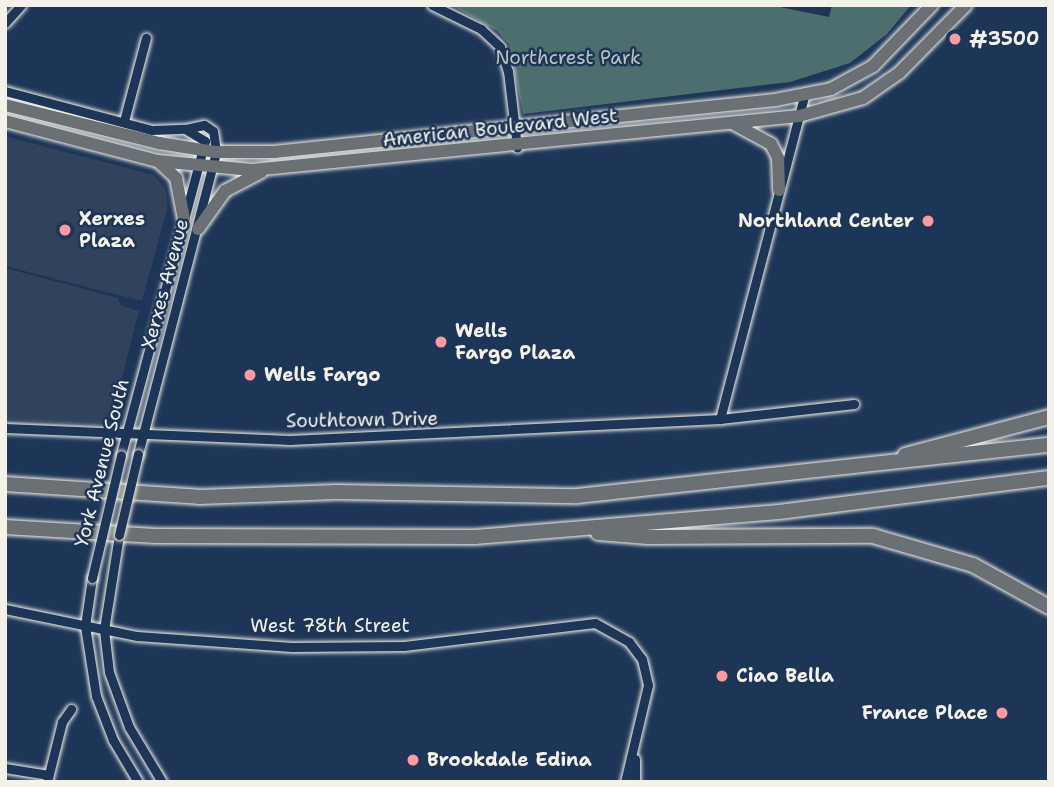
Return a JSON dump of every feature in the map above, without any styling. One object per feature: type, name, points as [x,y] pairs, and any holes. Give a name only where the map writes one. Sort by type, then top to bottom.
[{"type":"highway","points":[[837,471],[1049,417]]},
{"type":"highway","points":[[5,484],[199,497],[337,492],[577,496],[837,471],[1049,445]]},
{"type":"highway","points":[[5,527],[156,536],[475,537],[805,510],[1049,478]]},
{"type":"highway","points":[[551,530],[648,537],[873,536],[973,565],[1049,607]]},
{"type":"main road","name":"American Boulevard West","points":[[5,105],[210,151],[274,152],[804,96],[831,89],[873,66],[932,5]]},
{"type":"main road","name":"American Boulevard West","points":[[5,121],[158,161],[214,170],[267,169],[517,147],[799,116],[863,98],[899,74],[965,5]]},
{"type":"main road","points":[[730,123],[771,144],[778,158],[779,190]]},
{"type":"main road","points":[[158,161],[176,178],[183,195],[184,219]]},
{"type":"main road","points":[[198,229],[225,191],[267,169]]},
{"type":"street","points":[[5,23],[21,5]]},
{"type":"street","points":[[432,5],[481,29],[500,47],[508,71],[517,147]]},
{"type":"street","points":[[124,121],[146,38]]},
{"type":"street","points":[[5,91],[152,130],[185,130],[204,125],[213,131],[210,151]]},
{"type":"street","points":[[720,419],[804,96]]},
{"type":"street","name":"York Avenue South","points":[[138,782],[113,740],[96,696],[85,626],[92,578],[126,435],[199,167],[210,151]]},
{"type":"street","name":"Xerxes Avenue","points":[[104,629],[110,578],[138,454],[214,170],[210,151]]},
{"type":"street","name":"Southtown Drive","points":[[5,428],[290,440],[396,437],[720,419],[854,404]]},
{"type":"street","name":"West 78th Street","points":[[5,610],[188,642],[348,648],[404,646],[595,623],[615,630],[642,659],[648,685],[636,743]]},
{"type":"street","points":[[104,629],[109,671],[129,727],[162,782]]},
{"type":"street","points":[[5,768],[47,778],[62,722],[71,709]]},
{"type":"street","points":[[625,782],[636,743]]},
{"type":"street","points":[[635,782],[636,743]]},
{"type":"shaded area","points":[[5,136],[154,175],[165,188],[168,206],[142,301],[5,266]]},
{"type":"shaded area","points":[[5,268],[118,298],[121,306],[139,311],[112,416],[98,425],[5,419]]},
{"type":"green space","name":"Northcrest Park","points":[[451,5],[770,5],[829,17],[832,5],[911,5],[887,34],[850,63],[790,82],[523,114],[509,44],[497,31]]},
{"type":"place","name":"#3500","points":[[955,39]]},
{"type":"place","name":"Northland Center","points":[[928,221]]},
{"type":"place","name":"Xerxes Plaza","points":[[65,230]]},
{"type":"place","name":"Wells Fargo Plaza","points":[[441,342]]},
{"type":"place","name":"Wells Fargo","points":[[250,375]]},
{"type":"place","name":"Ciao Bella","points":[[722,676]]},
{"type":"place","name":"France Place","points":[[1002,713]]},
{"type":"place","name":"Brookdale Edina","points":[[413,760]]}]
